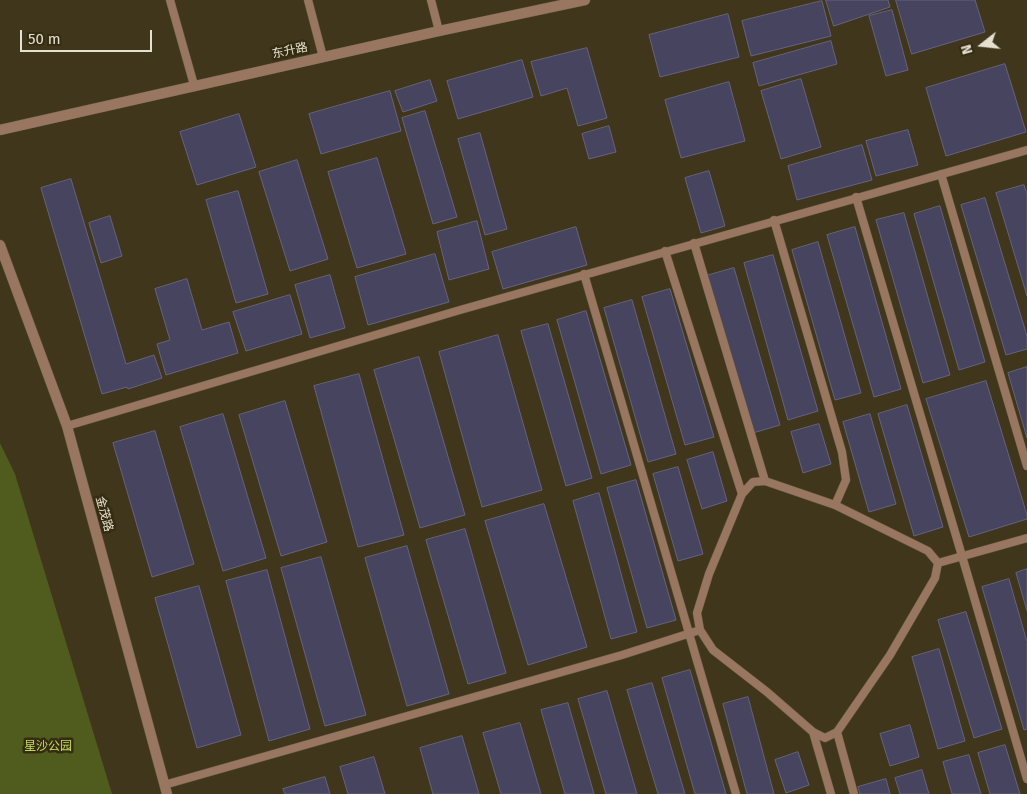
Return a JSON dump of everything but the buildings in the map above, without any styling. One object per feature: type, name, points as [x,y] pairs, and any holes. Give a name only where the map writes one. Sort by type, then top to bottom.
[{"type":"street","name":"东升路","points":[[0,130],[439,30],[565,2],[585,0]]},
{"type":"street","name":"金茂路","points":[[0,245],[67,426],[166,789]]},
{"type":"lane","points":[[170,0],[194,85]]},
{"type":"lane","points":[[308,0],[323,57]]},
{"type":"lane","points":[[431,0],[439,30]]},
{"type":"lane","points":[[67,426],[451,312],[1027,150]]},
{"type":"lane","points":[[941,174],[1027,466]]},
{"type":"lane","points":[[856,197],[1027,779]]},
{"type":"lane","points":[[774,220],[842,452],[846,480],[835,505]]},
{"type":"lane","points":[[694,243],[765,481]]},
{"type":"lane","points":[[665,251],[742,494]]},
{"type":"lane","points":[[584,274],[736,794]]},
{"type":"lane","points":[[765,481],[835,505],[928,551],[938,563],[935,578],[890,655],[837,732],[825,738],[813,732],[767,692],[713,650],[700,630],[697,613],[710,574],[742,494],[753,482],[765,481]]},
{"type":"lane","points":[[938,563],[1027,538]]},
{"type":"lane","points":[[166,789],[622,656],[700,630]]},
{"type":"lane","points":[[813,732],[831,794]]},
{"type":"lane","points":[[837,732],[854,794]]},
{"type":"green space","name":"星沙公园","points":[[0,443],[15,474],[112,794],[0,794]]}]
